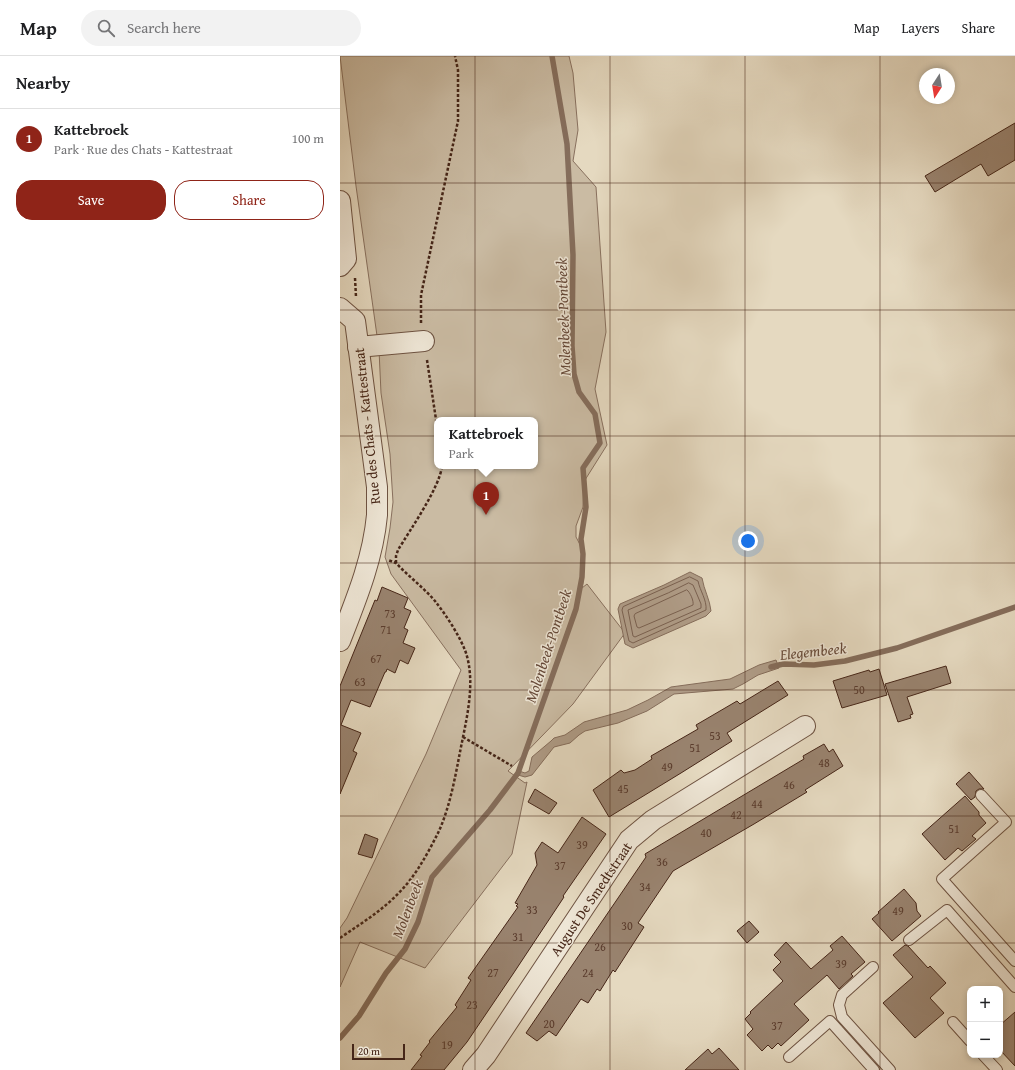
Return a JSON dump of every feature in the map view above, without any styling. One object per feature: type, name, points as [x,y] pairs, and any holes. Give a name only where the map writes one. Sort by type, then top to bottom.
[{"type":"street","points":[[340,201],[343,262]]},
{"type":"street","points":[[340,308],[355,321]]},
{"type":"street","name":"Rue des Chats - Kattestraat","points":[[340,641],[365,572],[373,540],[377,514],[377,487],[355,321]]},
{"type":"street","points":[[358,347],[424,341]]},
{"type":"street","name":"August De Smedtstraat","points":[[473,1070],[490,1049],[629,840],[653,820],[805,726]]},
{"type":"lane","points":[[981,795],[1006,822],[942,879],[1015,961]]},
{"type":"lane","points":[[909,940],[947,910],[1015,987]]},
{"type":"lane","points":[[873,967],[842,994],[839,1005],[842,1017],[890,1070]]},
{"type":"lane","points":[[789,1057],[830,1021],[874,1070]]},
{"type":"lane","points":[[952,1022],[967,1038]]},
{"type":"lane","points":[[986,1058],[997,1070]]},
{"type":"path","points":[[436,417],[420,318],[421,295],[458,121],[458,70],[455,56]]},
{"type":"path","points":[[343,262],[354,268],[357,309],[355,321]]},
{"type":"path","points":[[340,938],[391,902],[410,880],[439,831],[456,775],[463,737],[470,681],[469,668],[465,652],[452,626],[434,601],[396,563],[398,550],[434,489],[442,469]]},
{"type":"path","points":[[463,737],[512,766]]},
{"type":"shaded area","points":[[340,56],[569,56],[573,73],[578,130],[573,161],[596,187],[606,332],[595,389],[607,445],[585,480],[584,471],[583,507],[576,526],[576,537],[584,552],[582,588],[587,584],[625,633],[573,704],[508,771],[525,783],[527,782],[512,854],[425,968],[360,942],[340,987],[340,928],[347,918],[426,754],[461,670],[391,574],[385,557],[393,502],[390,454],[381,393],[379,350],[356,186]]},
{"type":"water","points":[[690,572],[702,578],[711,611],[706,616],[633,648],[625,644],[618,609],[620,604]]},
{"type":"water","points":[[776,660],[779,668],[758,675],[733,689],[674,694],[647,711],[618,723],[585,731],[570,743],[554,747],[532,775],[525,777],[518,775],[519,771],[525,773],[529,771],[532,757],[554,738],[565,735],[584,722],[627,710],[671,687],[730,679],[759,665]]},
{"type":"building","points":[[1015,123],[1015,160],[988,176],[981,164],[935,192],[925,176]]},
{"type":"building","points":[[382,587],[408,598],[404,608],[411,611],[404,628],[408,630],[403,643],[415,648],[408,664],[400,660],[395,673],[387,669],[370,707],[351,700],[341,725],[361,733],[353,751],[357,753],[340,794],[340,686],[375,600],[377,601]]},
{"type":"building","points":[[946,666],[951,683],[907,697],[913,714],[910,715],[911,718],[898,722],[885,684]]},
{"type":"building","points":[[879,669],[887,695],[842,708],[833,681],[869,670],[870,672]]},
{"type":"building","points":[[778,681],[788,695],[727,733],[732,741],[609,817],[593,790],[621,770],[624,773],[635,770],[652,759],[651,756],[698,729],[696,725],[737,701],[740,704]]},
{"type":"building","points":[[824,744],[829,752],[833,749],[843,766],[805,790],[807,792],[673,871],[638,923],[644,927],[615,972],[613,970],[600,991],[597,989],[588,1003],[581,999],[556,1036],[549,1031],[537,1041],[526,1033],[646,857],[645,854],[804,759],[803,756]]},
{"type":"building","points":[[969,772],[984,789],[979,789],[976,791],[975,797],[971,800],[956,784]]},
{"type":"building","points":[[535,789],[557,803],[549,814],[528,802]]},
{"type":"building","points":[[965,796],[979,812],[979,815],[986,823],[972,836],[976,839],[962,851],[958,848],[945,860],[922,834]]},
{"type":"building","points":[[582,817],[606,834],[563,896],[564,897],[513,974],[467,1042],[444,1070],[411,1070],[422,1056],[420,1055],[430,1042],[429,1041],[457,1007],[455,1005],[471,980],[468,978],[518,907],[516,906],[518,904],[515,903],[537,865],[535,853],[542,842],[558,853]]},
{"type":"building","points":[[365,834],[378,839],[372,858],[358,854]]},
{"type":"building","points":[[904,889],[916,903],[917,911],[921,916],[892,941],[872,919]]},
{"type":"building","points":[[749,921],[759,932],[747,943],[737,931]]},
{"type":"building","points":[[842,936],[865,962],[851,974],[853,976],[839,989],[827,975],[794,1004],[809,1020],[781,1046],[778,1043],[772,1049],[768,1045],[762,1051],[747,1035],[753,1029],[745,1019],[751,1013],[750,1012],[783,981],[773,970],[781,962],[774,955],[786,942],[811,969],[833,950],[830,946]]},
{"type":"building","points":[[905,945],[908,946],[928,968],[930,966],[946,983],[930,998],[944,1013],[915,1038],[883,1003],[913,977],[893,955]]},
{"type":"building","points":[[1015,1012],[1015,1066],[1003,1053],[1003,1022]]},
{"type":"building","points":[[719,1048],[739,1070],[685,1070],[708,1049],[712,1054]]},
{"type":"waterway","name":"Molenbeek-Pontbeek","points":[[340,1038],[359,1016],[386,973],[405,949],[418,922],[432,877],[490,810],[518,773],[576,609],[582,577],[583,554],[581,539],[586,507],[583,468],[600,443],[595,414],[579,392],[574,374],[572,346],[573,255],[567,144],[552,56]]},
{"type":"waterway","name":"Elegembeek","points":[[771,667],[783,664],[814,665],[845,661],[897,648],[1015,607]]},
{"type":"place","name":"Kattebroek","points":[[486,515]]},
{"type":"water label","name":"Molenbeek","points":[[407,909]]}]
